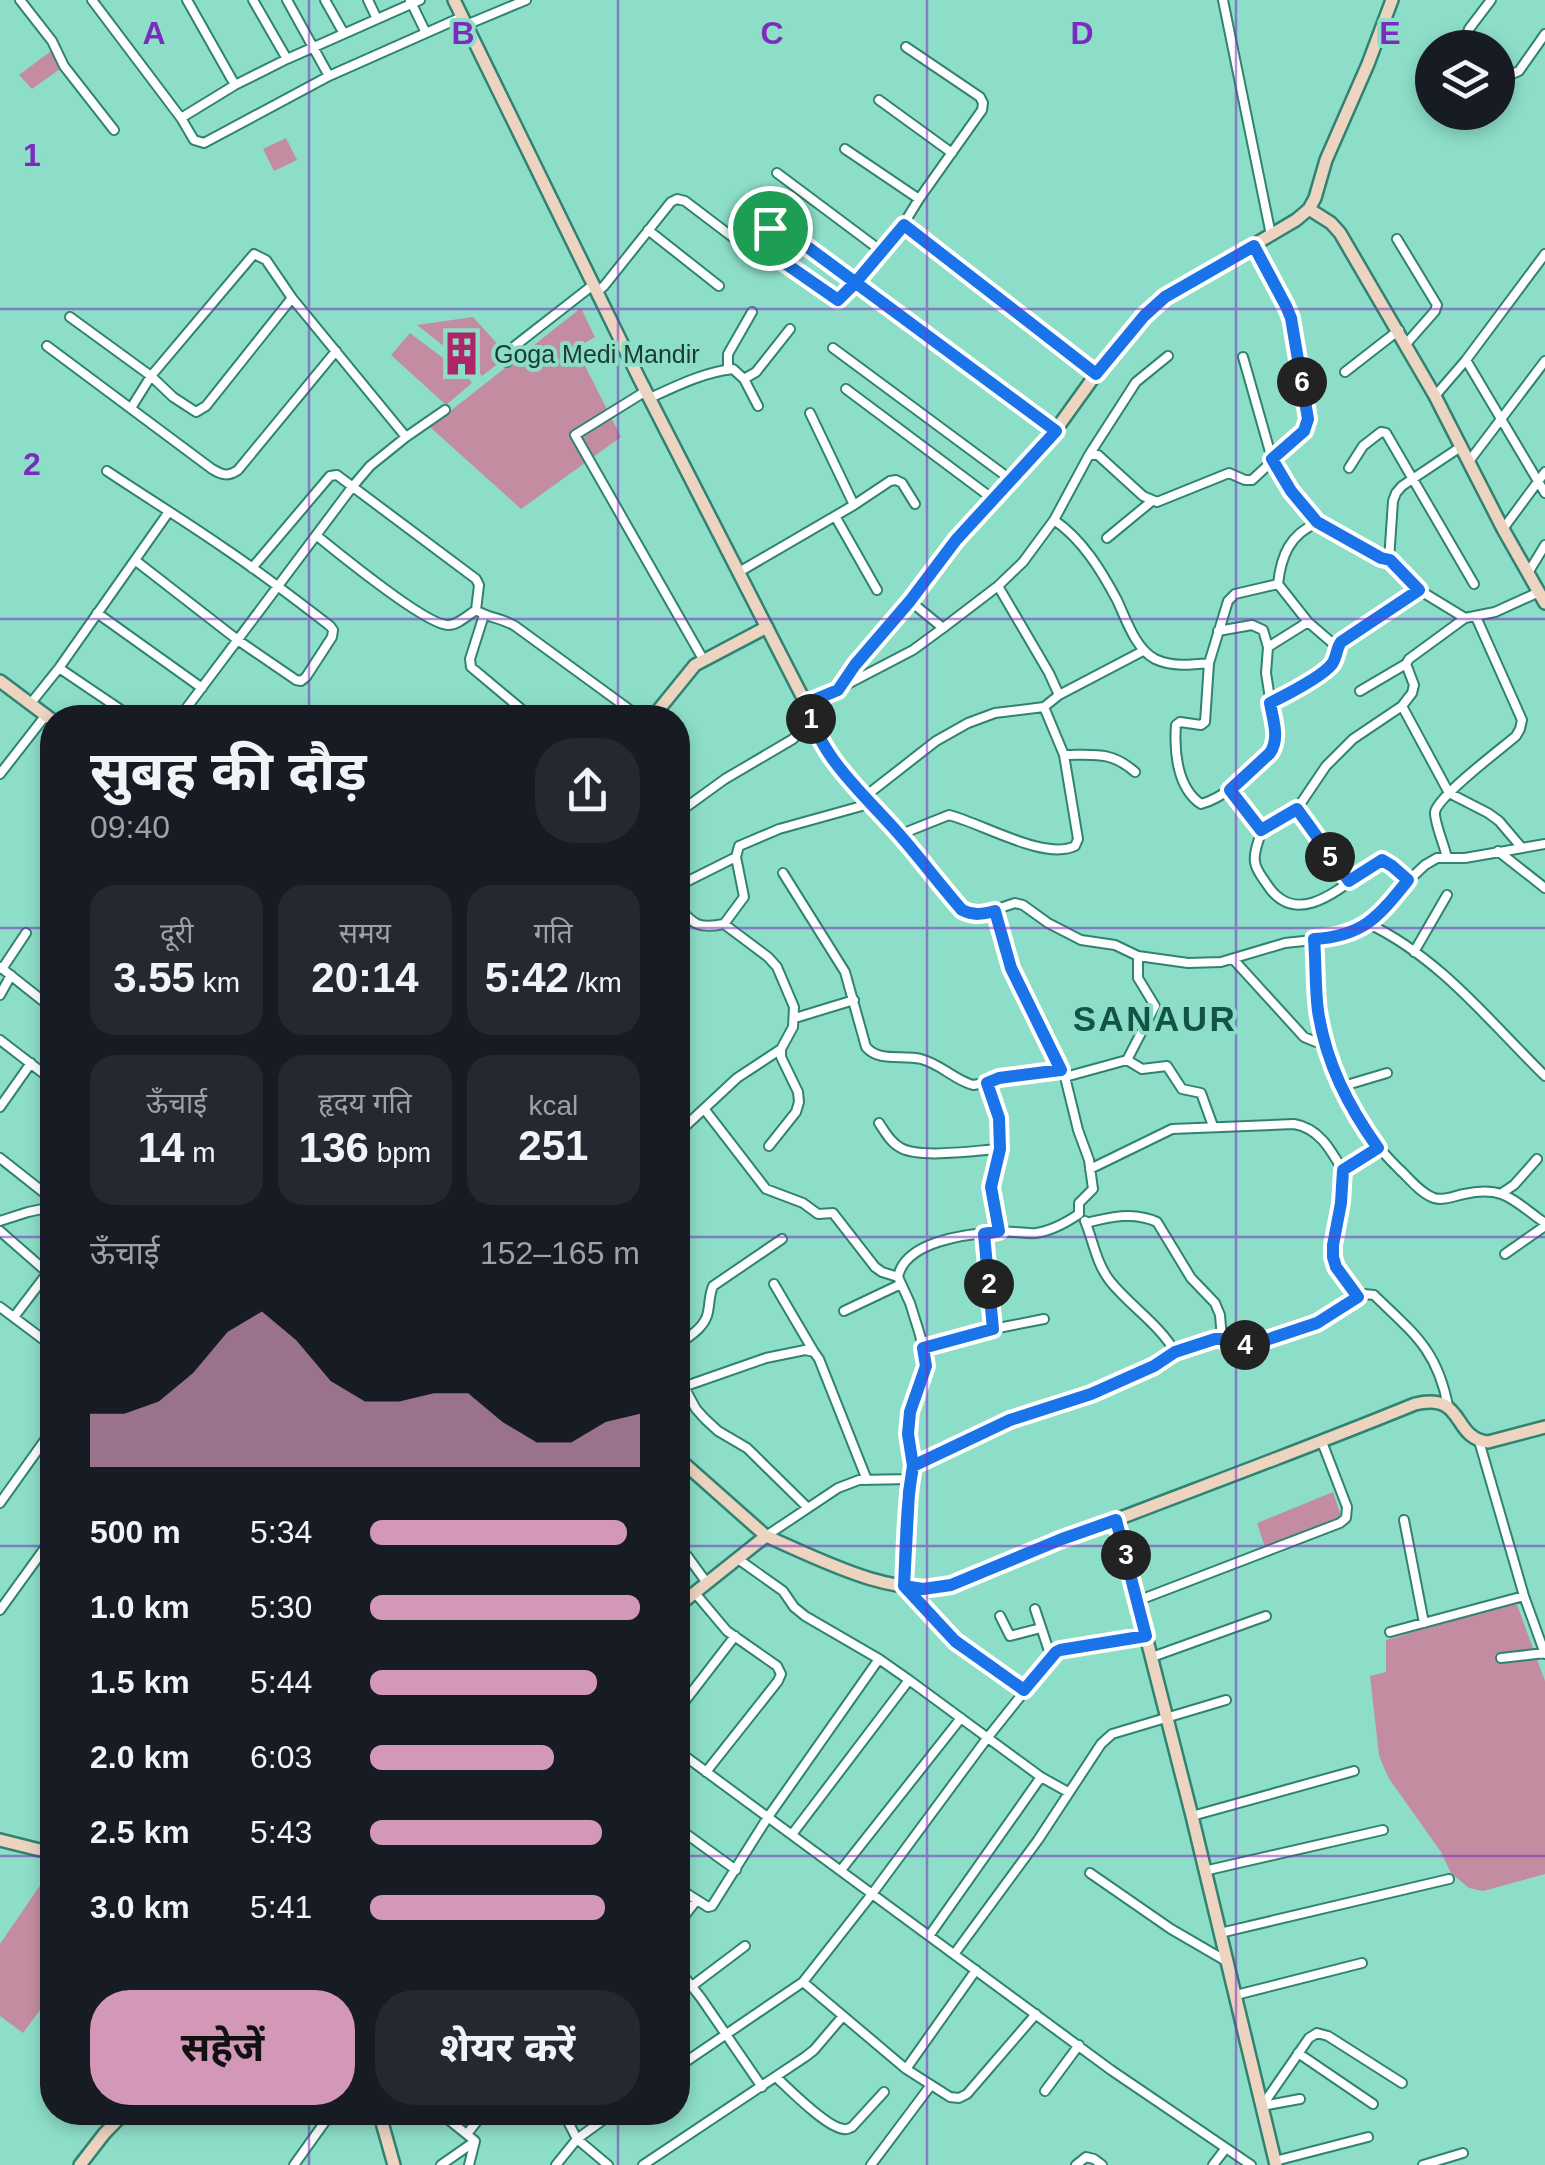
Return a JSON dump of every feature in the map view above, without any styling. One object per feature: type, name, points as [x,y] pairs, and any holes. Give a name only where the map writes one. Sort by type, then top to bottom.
[{"type":"street","points":[[20,0],[52,42],[64,66],[114,130]]},
{"type":"street","points":[[94,0],[194,140],[204,142],[328,76],[426,33],[526,0]]},
{"type":"street","points":[[186,0],[235,85]]},
{"type":"street","points":[[253,0],[287,59]]},
{"type":"street","points":[[287,0],[328,76]]},
{"type":"street","points":[[325,0],[343,32]]},
{"type":"street","points":[[368,0],[376,19]]},
{"type":"street","points":[[454,0],[648,395],[803,698],[808,701],[913,650],[1024,562],[1054,520],[1089,455],[1136,382],[1168,356]]},
{"type":"street","points":[[1223,0],[1271,235]]},
{"type":"street","points":[[840,688],[956,540],[1056,431],[1144,316],[1165,297],[1309,209],[1392,0]]},
{"type":"street","points":[[1469,30],[1491,0]]},
{"type":"street","points":[[181,118],[235,85],[414,1],[426,33]]},
{"type":"street","points":[[1515,73],[1545,34]]},
{"type":"street","points":[[760,243],[838,300],[904,225],[983,103],[906,47]]},
{"type":"street","points":[[879,100],[952,152]]},
{"type":"street","points":[[845,148],[919,199]]},
{"type":"street","points":[[777,174],[880,250]]},
{"type":"street","points":[[506,362],[507,352],[595,288],[670,202],[677,199],[747,248],[754,248],[770,228],[779,226],[1056,431]]},
{"type":"street","points":[[1309,209],[1340,233],[1399,330],[1542,597],[1465,618],[1406,664],[1360,691]]},
{"type":"street","points":[[904,225],[1096,374]]},
{"type":"street","points":[[648,230],[719,286]]},
{"type":"street","points":[[1397,239],[1437,305],[1406,344]]},
{"type":"street","points":[[1089,455],[1098,455],[1143,496],[1157,502],[1229,473],[1252,480],[1304,431],[1308,419],[1291,318],[1254,246]]},
{"type":"street","points":[[131,408],[151,376],[254,254],[266,260],[292,298],[406,436]]},
{"type":"street","points":[[1435,396],[1545,254]]},
{"type":"street","points":[[70,318],[192,411],[200,411],[292,298]]},
{"type":"street","points":[[728,370],[728,354],[752,312]]},
{"type":"street","points":[[744,379],[756,372],[790,330]]},
{"type":"street","points":[[1346,372],[1399,330]]},
{"type":"street","points":[[47,346],[226,476],[231,475],[336,351]]},
{"type":"street","points":[[833,348],[1010,479]]},
{"type":"street","points":[[1242,356],[1272,459],[1291,491],[1317,522],[1390,560],[1419,590],[1465,618]]},
{"type":"street","points":[[1466,360],[1542,476],[1545,493]]},
{"type":"street","points":[[1470,460],[1545,361]]},
{"type":"street","points":[[703,659],[576,436],[648,395],[733,369],[744,379],[758,406]]},
{"type":"street","points":[[846,389],[993,498]]},
{"type":"street","points":[[190,705],[370,466],[445,410]]},
{"type":"street","points":[[810,413],[854,505]]},
{"type":"street","points":[[1349,468],[1363,446],[1386,433],[1474,584]]},
{"type":"street","points":[[1390,560],[1396,493],[1462,446]]},
{"type":"street","points":[[107,470],[279,587],[333,630],[332,636],[306,677],[296,680],[136,561]]},
{"type":"street","points":[[252,568],[330,476],[337,475],[476,579],[480,613],[471,667],[516,705]]},
{"type":"street","points":[[1503,529],[1542,476]]},
{"type":"street","points":[[739,572],[896,480],[915,504]]},
{"type":"street","points":[[1107,538],[1152,501]]},
{"type":"street","points":[[31,704],[168,513]]},
{"type":"street","points":[[835,516],[876,590]]},
{"type":"street","points":[[1054,520],[1076,538],[1106,580],[1143,651],[1168,663],[1209,663]]},
{"type":"street","points":[[1278,584],[1286,549],[1300,532],[1317,522]]},
{"type":"street","points":[[317,536],[398,598],[442,624],[454,624],[480,613],[504,619],[623,705]]},
{"type":"street","points":[[1528,573],[1545,545]]},
{"type":"street","points":[[1278,584],[1308,622],[1337,646]]},
{"type":"street","points":[[1218,631],[1252,624],[1262,630],[1268,647],[1266,673],[1276,737],[1270,753],[1230,790],[1206,803],[1196,802],[1181,774],[1176,760],[1176,725],[1205,722],[1209,663],[1223,611],[1228,601],[1235,594],[1278,584]]},
{"type":"street","points":[[998,586],[1058,695]]},
{"type":"street","points":[[1270,703],[1332,664],[1337,646],[1419,590]]},
{"type":"street","points":[[910,601],[943,628]]},
{"type":"street","points":[[97,613],[202,688]]},
{"type":"street","points":[[1448,858],[1435,812],[1449,792],[1516,736],[1522,720],[1476,617]]},
{"type":"street","points":[[1268,647],[1308,622]]},
{"type":"street","points":[[662,705],[688,671],[703,659],[767,627]]},
{"type":"street","points":[[690,921],[706,928],[724,924],[744,897],[736,858],[739,846],[760,835],[866,801],[936,742],[968,723],[995,713],[1044,707],[1058,695],[1143,651]]},
{"type":"street","points":[[1406,664],[1414,684],[1402,706],[1353,738],[1326,766],[1297,809],[1261,830],[1254,860],[1277,899],[1304,905],[1316,902],[1382,860],[1408,880]]},
{"type":"street","points":[[59,668],[114,705]]},
{"type":"street","points":[[0,681],[40,711]]},
{"type":"street","points":[[808,701],[811,723],[837,763],[962,910],[979,915],[1008,904],[1023,905],[1081,940],[1115,945],[1138,956],[1199,963],[1285,944],[1341,937],[1370,924],[1408,880],[1436,858],[1465,858],[1545,844]]},
{"type":"street","points":[[1402,706],[1449,792],[1499,821],[1522,848]]},
{"type":"street","points":[[899,834],[949,816],[1030,845],[1071,849],[1078,839],[1064,755],[1044,707]]},
{"type":"street","points":[[690,804],[811,723]]},
{"type":"street","points":[[0,774],[40,728]]},
{"type":"street","points":[[1064,755],[1107,755],[1122,760],[1135,772]]},
{"type":"street","points":[[1230,790],[1261,830]]},
{"type":"street","points":[[1297,809],[1349,881]]},
{"type":"street","points":[[1498,851],[1545,888]]},
{"type":"street","points":[[690,880],[736,858]]},
{"type":"street","points":[[783,874],[839,960],[871,1053],[921,1059],[974,1085],[1127,1060],[1142,1068],[1167,1066],[1182,1089],[1201,1093],[1213,1126]]},
{"type":"street","points":[[1414,952],[1447,895]]},
{"type":"street","points":[[995,911],[1011,968],[1063,1073],[1090,1169],[1093,1189],[1079,1203],[1079,1214],[1110,1282],[1168,1339],[1175,1352]]},
{"type":"street","points":[[690,1123],[737,1078],[780,1049],[795,1018],[790,994],[777,967],[724,924]]},
{"type":"street","points":[[1370,924],[1389,933],[1448,978],[1545,1076]]},
{"type":"street","points":[[26,933],[1,968],[40,998]]},
{"type":"street","points":[[1314,939],[1324,1039],[1340,1087],[1359,1122],[1378,1148],[1432,1198],[1482,1190],[1502,1192],[1545,1225],[1505,1254]]},
{"type":"street","points":[[1127,1060],[1155,1006],[1138,978],[1138,956]]},
{"type":"street","points":[[1233,958],[1304,1037],[1316,1042],[1324,1039]]},
{"type":"street","points":[[0,995],[11,975]]},
{"type":"street","points":[[795,1018],[854,1000]]},
{"type":"street","points":[[0,1040],[40,1071]]},
{"type":"street","points":[[769,1146],[796,1112],[799,1102],[780,1049]]},
{"type":"street","points":[[0,1107],[31,1064]]},
{"type":"street","points":[[1340,1087],[1388,1073]]},
{"type":"street","points":[[987,1083],[999,1118],[1000,1149],[991,1187],[999,1231]]},
{"type":"street","points":[[704,1110],[766,1189],[820,1214],[832,1214],[876,1267],[899,1280]]},
{"type":"street","points":[[878,1123],[893,1142],[909,1151],[1000,1149]]},
{"type":"street","points":[[1090,1169],[1172,1128],[1303,1125],[1322,1138],[1343,1170],[1333,1257],[1358,1297]]},
{"type":"street","points":[[1343,1170],[1378,1148]]},
{"type":"street","points":[[0,1158],[40,1190]]},
{"type":"street","points":[[1502,1192],[1538,1159]]},
{"type":"street","points":[[0,1222],[40,1210]]},
{"type":"street","points":[[1024,1690],[955,1641],[904,1586],[913,1466],[908,1434],[910,1412],[926,1366],[910,1303],[899,1280],[900,1266],[916,1253],[950,1238],[999,1231],[1046,1231],[1079,1214]]},
{"type":"street","points":[[1086,1223],[1114,1216],[1136,1216],[1157,1222],[1191,1278],[1215,1304],[1222,1339]]},
{"type":"street","points":[[0,1231],[40,1262]]},
{"type":"street","points":[[984,1234],[993,1329]]},
{"type":"street","points":[[690,1336],[704,1321],[713,1286],[782,1239]]},
{"type":"street","points":[[844,1311],[899,1280]]},
{"type":"street","points":[[14,1317],[40,1283]]},
{"type":"street","points":[[774,1284],[819,1358],[867,1480]]},
{"type":"street","points":[[913,1466],[1010,1420],[1091,1394],[1154,1366],[1175,1352],[1215,1339],[1234,1347],[1289,1334],[1317,1323],[1364,1294],[1374,1295],[1422,1342],[1443,1378],[1448,1406],[1472,1437],[1488,1442],[1545,1427]]},
{"type":"street","points":[[0,1306],[40,1337]]},
{"type":"street","points":[[923,1348],[1044,1318]]},
{"type":"street","points":[[690,1385],[766,1358],[814,1352]]},
{"type":"street","points":[[690,1398],[705,1420],[747,1448],[807,1508]]},
{"type":"street","points":[[690,1469],[766,1536],[852,1573],[923,1589],[951,1585],[1415,1404],[1431,1400],[1448,1406]]},
{"type":"street","points":[[1479,1440],[1545,1654],[1501,1658]]},
{"type":"street","points":[[1137,1601],[1346,1518],[1347,1507],[1322,1442]]},
{"type":"street","points":[[0,1502],[40,1447]]},
{"type":"street","points":[[690,1597],[766,1536],[838,1488],[867,1480],[911,1479]]},
{"type":"street","points":[[1116,1520],[1276,2163],[1368,2137]]},
{"type":"street","points":[[1404,1520],[1424,1623]]},
{"type":"street","points":[[0,1610],[40,1555]]},
{"type":"street","points":[[738,1558],[782,1591],[805,1616],[879,1659],[1040,1778],[1068,1792]]},
{"type":"street","points":[[690,1559],[707,1583]]},
{"type":"street","points":[[695,1593],[719,1622],[778,1666],[781,1674],[706,1772]]},
{"type":"street","points":[[1390,1632],[1524,1596]]},
{"type":"street","points":[[1035,1609],[1051,1658]]},
{"type":"street","points":[[1000,1616],[1010,1636],[1042,1628]]},
{"type":"street","points":[[1152,1657],[1266,1616]]},
{"type":"street","points":[[690,1694],[734,1636]]},
{"type":"street","points":[[690,2059],[803,1982],[1056,1652],[1146,1636]]},
{"type":"street","points":[[690,1897],[708,1908],[712,1906],[768,1817],[879,1659]]},
{"type":"street","points":[[793,1834],[909,1680]]},
{"type":"street","points":[[955,1954],[1038,1840],[1101,1744],[1112,1734],[1226,1700]]},
{"type":"street","points":[[841,1870],[961,1718]]},
{"type":"street","points":[[690,1760],[1036,2014],[1250,2165]]},
{"type":"street","points":[[1192,1816],[1354,1771]]},
{"type":"street","points":[[929,1936],[1040,1778]]},
{"type":"street","points":[[1204,1871],[1383,1830]]},
{"type":"street","points":[[690,1837],[736,1870]]},
{"type":"street","points":[[0,1840],[40,1850]]},
{"type":"street","points":[[1090,1873],[1171,1929],[1226,1960]]},
{"type":"street","points":[[1220,1933],[1449,1879]]},
{"type":"street","points":[[690,1909],[696,1901]]},
{"type":"street","points":[[692,1986],[746,1946]]},
{"type":"street","points":[[1236,1994],[1362,1963]]},
{"type":"street","points":[[906,2069],[976,1970]]},
{"type":"street","points":[[803,1982],[906,2069],[950,2097],[967,2094],[1036,2014]]},
{"type":"street","points":[[690,1984],[762,2087]]},
{"type":"street","points":[[643,2165],[814,2050],[843,2016]]},
{"type":"street","points":[[1262,2106],[1309,2038],[1317,2033],[1402,2083]]},
{"type":"street","points":[[1045,2091],[1079,2045]]},
{"type":"street","points":[[1298,2053],[1373,2104]]},
{"type":"street","points":[[776,2078],[816,2113],[847,2130],[884,2092]]},
{"type":"street","points":[[870,2165],[931,2085]]},
{"type":"street","points":[[1262,2106],[1300,2099]]},
{"type":"street","points":[[80,2165],[113,2125]]},
{"type":"street","points":[[294,2165],[323,2125]]},
{"type":"street","points":[[384,2125],[394,2165]]},
{"type":"street","points":[[455,2125],[475,2141]]},
{"type":"street","points":[[466,2134],[473,2125]]},
{"type":"street","points":[[570,2125],[577,2139],[608,2165]]},
{"type":"street","points":[[556,2165],[577,2139],[596,2125]]},
{"type":"street","points":[[445,2164],[475,2141]]},
{"type":"street","points":[[469,2165],[475,2141]]},
{"type":"street","points":[[1213,2165],[1226,2148]]},
{"type":"street","points":[[1423,2165],[1463,2153]]},
{"type":"street","points":[[1076,2165],[1086,2157],[1102,2165]]},
{"type":"shaded area","points":[[51,51],[60,69],[32,89],[19,75]]},
{"type":"shaded area","points":[[286,138],[297,160],[274,171],[263,149]]},
{"type":"shaded area","points":[[581,308],[595,337],[576,348],[621,437],[521,509],[430,427]]},
{"type":"shaded area","points":[[473,317],[503,350],[499,363],[482,376],[474,366],[476,350],[470,340],[458,339],[445,347],[417,325]]},
{"type":"shaded area","points":[[410,333],[443,358],[449,368],[465,372],[472,383],[446,405],[391,355]]},
{"type":"shaded area","points":[[1333,1492],[1344,1525],[1267,1553],[1257,1523]]},
{"type":"shaded area","points":[[1516,1602],[1545,1681],[1545,1874],[1483,1891],[1469,1888],[1451,1873],[1441,1852],[1390,1780],[1379,1755],[1370,1676],[1386,1672],[1386,1640]]},
{"type":"shaded area","points":[[40,1886],[40,2010],[23,2033],[0,2016],[0,1944]]},
{"type":"place","name":"Goga Medi Mandir","points":[[461,354]]},
{"type":"district","name":"SANAUR","points":[[1155,1018]]},
{"type":"route","points":[[770,228],[760,239],[763,248],[838,300],[843,297],[856,282],[880,250],[904,225],[1096,374],[1165,297],[1254,246],[1291,318],[1308,419],[1304,431],[1272,459],[1291,491],[1317,522],[1390,560],[1419,590],[1341,642],[1332,664],[1270,703],[1275,745],[1230,790],[1261,830],[1297,809],[1349,881],[1382,860],[1408,880],[1370,924],[1341,937],[1314,939],[1324,1039],[1346,1100],[1378,1148],[1343,1170],[1333,1257],[1358,1297],[1317,1323],[1289,1334],[1234,1347],[1215,1339],[1175,1352],[1154,1366],[1091,1394],[1010,1420],[913,1466],[909,1492],[904,1586],[923,1589],[951,1585],[1116,1520],[1146,1636],[1060,1650],[1024,1690],[965,1650],[904,1586],[913,1466],[908,1434],[910,1412],[926,1366],[923,1348],[993,1329],[984,1234],[999,1231],[991,1187],[1000,1149],[999,1118],[987,1083],[1061,1070],[1011,968],[995,911],[979,915],[962,910],[837,763],[811,723],[808,701],[838,690],[971,522],[1056,431],[856,282],[779,226],[770,228]]}]
